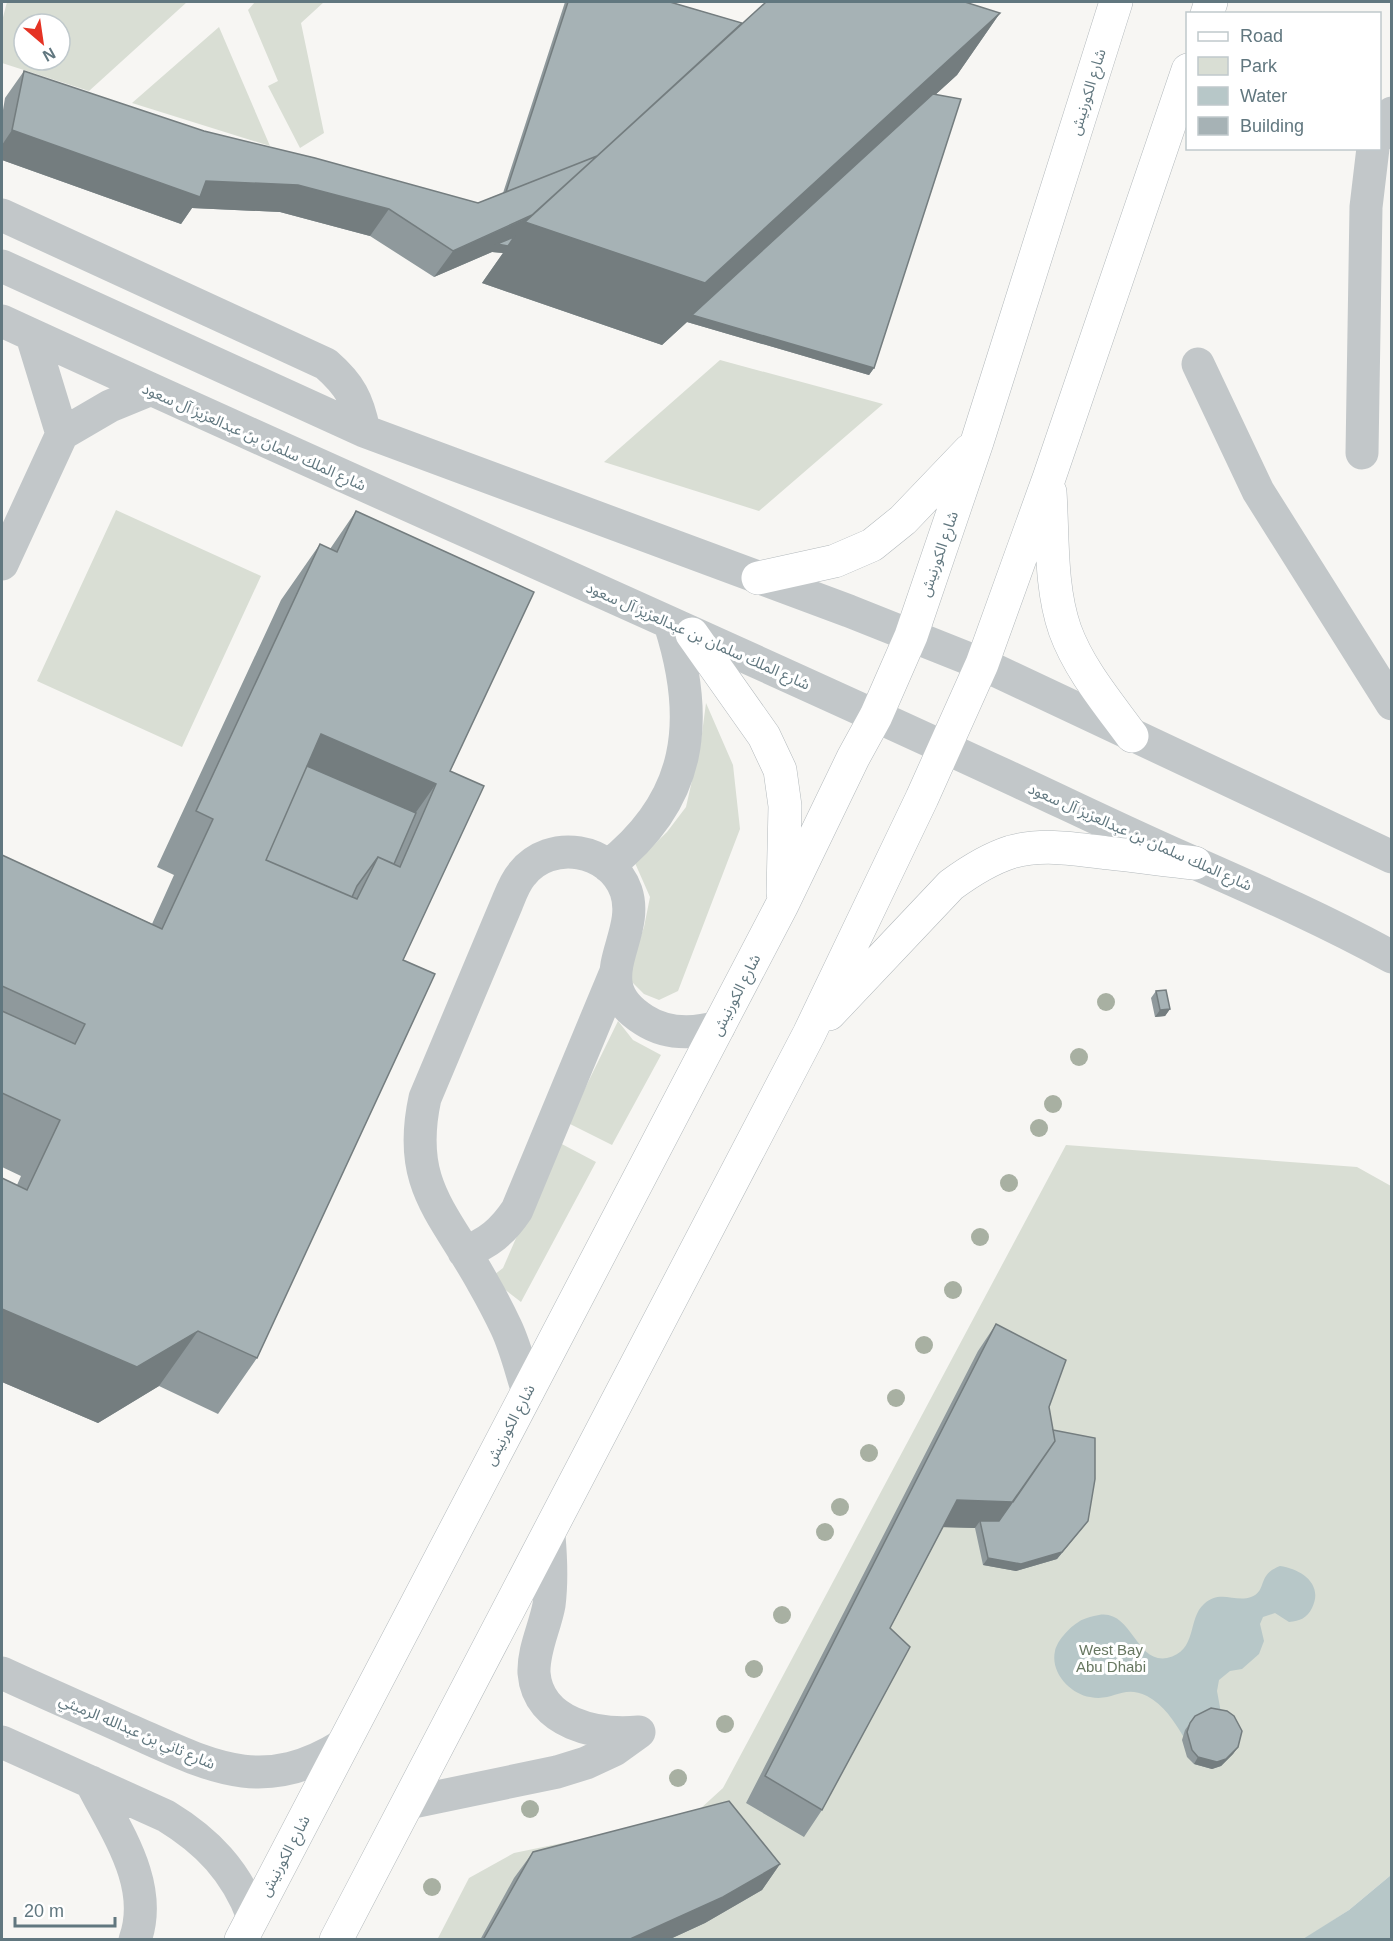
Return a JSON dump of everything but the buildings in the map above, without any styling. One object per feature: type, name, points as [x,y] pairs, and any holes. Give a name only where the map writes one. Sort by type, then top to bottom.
[{"type":"main road","name":"شارع الكورنيش","points":[[247,1928],[782,905],[853,758],[876,716],[911,636],[977,442],[1116,2]]},
{"type":"main road","points":[[336,1940],[549,1536],[809,1034],[982,664],[1049,478],[1186,76]]},
{"type":"main road","points":[[758,578],[835,561],[872,545],[903,520],[977,442]]},
{"type":"main road","points":[[1049,478],[1056,590],[1065,632],[1094,683],[1132,736]]},
{"type":"main road","points":[[681,629],[764,736],[780,770],[785,816],[782,905]]},
{"type":"main road","points":[[809,1034],[951,885],[969,871],[989,861],[1012,852],[1061,847],[1195,863]]},
{"type":"street","points":[[1381,134],[1392,113]]},
{"type":"street","points":[[1362,453],[1366,207],[1373,150]]},
{"type":"street","points":[[2,215],[326,364],[341,376],[352,391],[360,408],[364,431]]},
{"type":"street","points":[[2,266],[364,431],[982,664],[1392,857]]},
{"type":"street","name":"شارع الملك سلمان بن عبدالعزيز آل سعود","points":[[2,321],[149,390],[1274,897],[1352,934],[1392,957]]},
{"type":"street","points":[[32,336],[62,434]]},
{"type":"street","points":[[1198,364],[1258,491],[1392,704]]},
{"type":"street","points":[[2,564],[62,434],[110,406],[149,390]]},
{"type":"street","points":[[608,866],[649,828],[676,780],[684,753],[687,721],[686,688],[680,656],[681,629]]},
{"type":"street","points":[[528,1392],[507,1328],[435,1205],[426,1185],[418,1142],[425,1098],[507,903],[522,874],[534,863],[548,855],[563,852],[579,852],[595,857],[608,866],[619,878],[626,892],[629,908],[628,924],[617,958],[615,974],[616,987],[630,1011],[645,1022],[681,1033],[718,1028]]},
{"type":"street","points":[[464,1252],[489,1241],[500,1232],[517,1210],[615,974]]},
{"type":"street","points":[[408,1803],[557,1772],[586,1763],[614,1750],[639,1732],[610,1734],[582,1727],[557,1714],[542,1696],[534,1674],[537,1650],[549,1605],[551,1570],[549,1536]]},
{"type":"street","name":"شارع ثاني بن عبدالله الرميثي","points":[[2,1673],[179,1752],[230,1770],[269,1772],[289,1769],[317,1760],[343,1745]]},
{"type":"street","points":[[2,1742],[166,1816],[188,1829],[207,1844],[236,1880],[246,1898],[247,1928]]},
{"type":"street","points":[[91,1782],[133,1865],[138,1881],[141,1898],[135,1940]]},
{"type":"green space","points":[[7,2],[187,2],[89,91],[30,72],[72,72],[72,12],[12,12],[12,66],[2,63],[2,21]]},
{"type":"green space","points":[[255,2],[324,2],[301,23],[324,133],[300,148],[268,86],[278,81],[248,10]]},
{"type":"green space","points":[[219,27],[270,146],[132,103]]},
{"type":"green space","points":[[720,360],[883,404],[759,511],[604,462]]},
{"type":"green space","points":[[116,510],[261,576],[182,747],[37,681]]},
{"type":"green space","points":[[706,703],[733,765],[740,829],[678,991],[659,1000],[644,994],[632,982],[630,967],[644,927],[650,897],[635,863],[667,832],[686,807],[701,741]]},
{"type":"green space","points":[[618,1021],[633,1040],[661,1055],[612,1145],[568,1123]]},
{"type":"green space","points":[[558,1142],[596,1162],[521,1302],[490,1278],[503,1268]]},
{"type":"green space","name":"West Bay Abu Dhabi","points":[[1066,1145],[1357,1167],[1391,1186],[1391,1875],[1349,1910],[1303,1940],[437,1940],[469,1878],[514,1853],[611,1833],[700,1809],[723,1788]]},
{"type":"water","points":[[1280,1566],[1303,1574],[1313,1585],[1315,1599],[1312,1608],[1305,1617],[1293,1622],[1275,1613],[1263,1617],[1260,1624],[1264,1641],[1259,1654],[1242,1669],[1230,1671],[1219,1680],[1217,1691],[1222,1718],[1183,1736],[1163,1709],[1147,1696],[1124,1692],[1106,1697],[1090,1697],[1069,1687],[1059,1674],[1054,1659],[1056,1647],[1067,1631],[1081,1620],[1092,1616],[1107,1615],[1117,1618],[1147,1652],[1156,1657],[1167,1658],[1177,1654],[1188,1642],[1195,1618],[1204,1604],[1216,1597],[1239,1599],[1251,1597],[1259,1591],[1268,1574]]},
{"type":"water","points":[[1391,1875],[1391,1939],[1303,1939],[1349,1910]]}]
